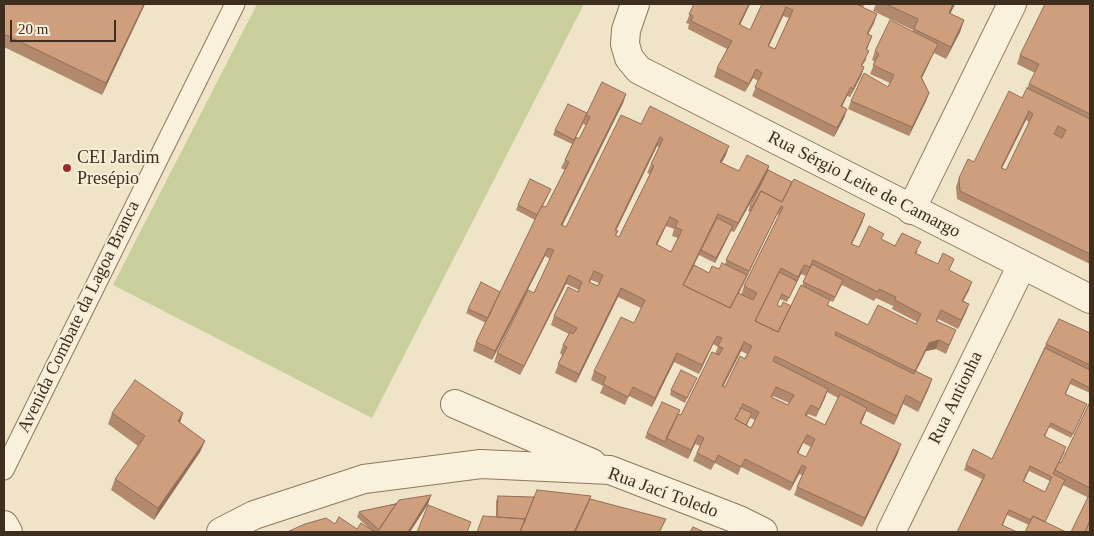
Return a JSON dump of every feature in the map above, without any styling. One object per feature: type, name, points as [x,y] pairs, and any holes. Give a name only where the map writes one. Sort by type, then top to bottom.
[{"type":"street","name":"Rua Sérgio Leite de Camargo","points":[[635,4],[626,30],[625,44],[629,58],[639,70],[910,210],[1090,299]]},
{"type":"street","points":[[910,210],[1012,4]]},
{"type":"street","name":"Rua Antionha","points":[[891,532],[1022,264]]},
{"type":"street","points":[[456,404],[610,470]]},
{"type":"street","name":"Rua Jací Toledo","points":[[221,532],[254,515],[364,479],[481,464],[610,470],[739,520],[763,532]]},
{"type":"street","points":[[4,525],[8,532]]},
{"type":"lane","name":"Avenida Combate da Lagoa Branca","points":[[4,470],[235,4]]},
{"type":"green space","points":[[257,4],[584,4],[372,418],[113,285]]},
{"type":"building","points":[[4,4],[144,4],[106,83],[4,34]]},
{"type":"building","points":[[694,4],[749,4],[739,24],[750,30],[762,4],[856,4],[877,14],[867,34],[872,36],[866,49],[869,51],[861,66],[864,67],[853,89],[851,87],[841,106],[847,109],[837,128],[755,87],[762,73],[756,69],[749,84],[717,68],[732,41],[691,21],[693,16],[689,14]],"holes":[[[786,7],[793,10],[775,49],[768,46]]]},
{"type":"building","points":[[886,4],[953,4],[949,13],[964,20],[951,47],[914,29],[918,19]]},
{"type":"building","points":[[1045,4],[1090,4],[1090,114],[1029,84],[1039,64],[1020,55]]},
{"type":"building","points":[[890,20],[938,44],[921,77],[929,93],[912,127],[851,101],[864,73],[888,87],[894,75],[873,65],[879,54],[875,51]]},
{"type":"building","points":[[602,82],[626,94],[561,225],[566,227],[621,115],[641,124],[650,106],[729,146],[720,162],[739,171],[747,155],[769,166],[738,223],[718,214],[683,285],[730,308],[738,293],[753,300],[757,293],[744,286],[783,207],[781,206],[749,271],[726,260],[761,191],[782,202],[794,179],[865,214],[851,244],[859,247],[869,226],[884,234],[881,239],[895,246],[902,233],[921,242],[915,253],[938,264],[943,253],[954,259],[949,270],[972,282],[962,301],[969,304],[961,320],[941,310],[936,321],[956,330],[949,345],[939,340],[929,343],[915,371],[932,379],[921,403],[906,395],[897,416],[775,356],[773,361],[828,389],[819,409],[811,405],[805,415],[825,425],[840,394],[867,408],[860,423],[901,444],[865,518],[797,487],[806,467],[802,465],[793,483],[745,459],[741,467],[718,455],[715,462],[697,453],[704,438],[698,435],[691,450],[666,438],[678,414],[681,415],[712,352],[719,355],[723,348],[718,346],[722,338],[717,336],[702,365],[677,353],[655,398],[633,387],[628,397],[603,384],[606,377],[594,371],[621,317],[634,323],[645,300],[621,288],[579,374],[558,364],[567,347],[563,345],[570,332],[573,334],[577,328],[554,316],[568,287],[578,292],[582,282],[569,275],[524,366],[497,353],[528,290],[534,293],[554,250],[548,248],[495,351],[476,342],[539,211],[542,206],[546,207],[569,162],[565,160],[576,137],[579,139],[590,117],[586,115]],"holes":[[[660,137],[663,139],[651,164],[654,166],[619,237],[615,235],[618,231],[615,230]],[[670,217],[678,221],[675,227],[682,230],[671,252],[656,244]],[[813,260],[878,292],[879,289],[896,297],[895,300],[921,314],[916,324],[878,305],[868,325],[827,305],[830,300],[801,285],[778,332],[755,321],[781,268],[798,277],[804,265],[810,267]],[[594,271],[603,275],[598,286],[589,282]],[[836,332],[915,371],[914,374],[835,335]],[[744,342],[752,346],[745,359],[740,356],[725,387],[722,386]],[[776,387],[794,395],[788,405],[771,397]],[[743,404],[759,412],[751,428],[735,419]],[[807,435],[815,439],[806,457],[797,453]]]},
{"type":"building","points":[[1027,88],[1090,119],[1090,254],[960,191],[959,178],[968,159],[974,162],[1009,91],[1022,98]],"holes":[[[1029,111],[1033,114],[1006,170],[1001,168]],[[1058,126],[1066,130],[1062,138],[1054,134]]]},
{"type":"building","points":[[568,104],[587,113],[574,140],[555,130]]},
{"type":"building","points":[[768,170],[792,182],[782,202],[761,191],[752,207],[750,206]]},
{"type":"building","points":[[530,179],[551,189],[537,215],[518,205]]},
{"type":"building","points":[[717,218],[733,226],[716,258],[701,250]]},
{"type":"building","points":[[722,263],[747,275],[730,308],[683,285],[694,265],[709,273],[712,266],[719,269]]},
{"type":"building","points":[[812,264],[843,280],[835,297],[803,282]]},
{"type":"building","points":[[779,272],[797,281],[789,298],[782,294],[777,305],[781,307],[783,302],[791,306],[778,332],[755,321]]},
{"type":"building","points":[[481,282],[500,292],[488,318],[468,309]]},
{"type":"building","points":[[1059,319],[1090,333],[1090,365],[1046,344]]},
{"type":"building","points":[[1045,348],[1090,370],[1090,388],[1072,379],[1065,394],[1087,404],[1073,434],[1051,423],[1044,436],[1066,447],[1053,474],[1065,480],[1045,522],[1033,516],[1031,520],[1009,510],[1002,525],[1017,532],[957,532],[985,475],[966,465],[973,449],[992,459]],"holes":[[[1030,466],[1052,477],[1045,492],[1023,481]]]},
{"type":"building","points":[[681,370],[697,378],[687,398],[671,390]]},
{"type":"building","points":[[135,380],[183,413],[178,421],[205,441],[158,508],[115,479],[145,436],[112,413]]},
{"type":"building","points":[[662,402],[680,410],[665,442],[647,433]]},
{"type":"building","points":[[1090,402],[1090,488],[1055,470],[1059,462],[1061,463]]},
{"type":"building","points":[[741,408],[752,413],[746,425],[735,419]]},
{"type":"building","points":[[537,490],[591,496],[574,532],[520,532]]},
{"type":"building","points":[[1090,493],[1090,521],[1085,532],[1071,532]]},
{"type":"building","points":[[431,495],[408,532],[377,532],[399,500]]},
{"type":"building","points":[[498,496],[534,497],[524,523],[525,519],[497,517]]},
{"type":"building","points":[[590,499],[666,519],[659,532],[575,532]]},
{"type":"building","points":[[396,504],[379,530],[359,512],[362,511]]},
{"type":"building","points":[[428,505],[471,522],[467,532],[417,532]]},
{"type":"building","points":[[483,516],[525,519],[520,532],[477,532]]},
{"type":"building","points":[[1033,516],[1066,532],[1025,532]]},
{"type":"building","points":[[339,517],[357,529],[361,523],[375,532],[287,532],[326,518],[335,524]]},
{"type":"building","points":[[1090,521],[1090,532],[1085,532]]},
{"type":"building","points":[[693,527],[704,532],[690,532]]},
{"type":"place","name":"CEI Jardim Presépio","points":[[67,168]]}]
